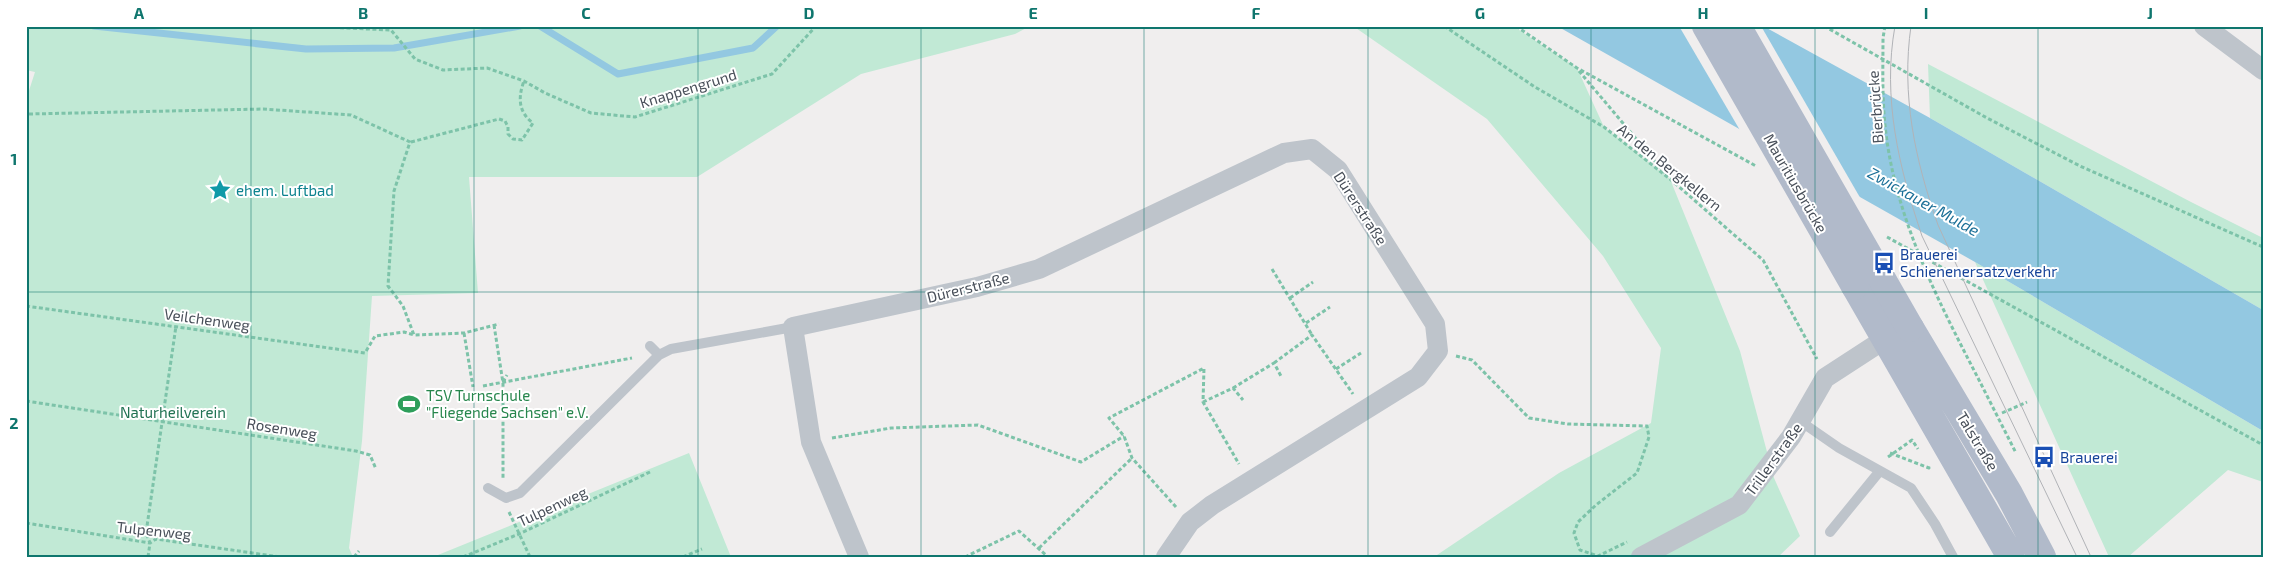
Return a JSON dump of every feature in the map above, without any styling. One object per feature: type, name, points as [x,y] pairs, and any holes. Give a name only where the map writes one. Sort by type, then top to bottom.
[{"type":"main road","name":"Mauritiusbrücke","points":[[1706,26],[1885,339]]},
{"type":"main road","name":"Mauritiusbrücke","points":[[1737,26],[1910,328]]},
{"type":"main road","name":"Talstraße","points":[[1910,328],[2009,494],[2042,557]]},
{"type":"main road","name":"Talstraße","points":[[1885,339],[2011,557]]},
{"type":"street","points":[[2204,26],[2263,70]]},
{"type":"street","name":"Dürerstraße","points":[[793,327],[977,287],[1039,268],[1284,153],[1312,149],[1338,170],[1430,316],[1434,324],[1438,351]]},
{"type":"street","points":[[793,327],[811,442],[859,557]]},
{"type":"street","name":"Trillerstraße","points":[[1636,549],[1739,505],[1791,437],[1825,378],[1885,339]]},
{"type":"street","points":[[1166,557],[1190,522],[1212,505],[1249,480],[1418,377],[1438,351]]},
{"type":"lane","points":[[488,488],[506,498],[520,493],[656,359],[671,349],[793,327]]},
{"type":"lane","points":[[650,346],[656,359]]},
{"type":"lane","points":[[1800,421],[1839,448],[1879,472],[1911,488],[1935,524],[1953,557]]},
{"type":"lane","points":[[1830,532],[1879,472]]},
{"type":"path","name":"Knappengrund","points":[[301,26],[391,30],[414,59],[443,70],[487,68],[524,81],[545,93],[591,113],[635,117],[772,74],[816,26]]},
{"type":"path","name":"An den Bergkellern","points":[[1444,26],[1535,87],[1604,127],[1670,179],[1763,260],[1811,347],[1825,378]]},
{"type":"path","points":[[1824,26],[1987,118],[2080,166],[2263,247]]},
{"type":"path","name":"Bierbrücke","points":[[1885,26],[1883,38],[1884,125],[1900,204],[1920,256],[1978,378]]},
{"type":"path","points":[[1577,68],[1670,179]]},
{"type":"path","points":[[29,114],[263,108],[352,114],[410,142],[499,119],[505,120],[508,134],[513,139],[522,140],[533,123],[524,116],[519,96],[524,81]]},
{"type":"path","points":[[410,142],[394,191],[388,286],[403,306],[414,335],[464,333],[499,324]]},
{"type":"path","points":[[1272,270],[1312,335],[1364,410]]},
{"type":"path","points":[[1290,298],[1313,282]]},
{"type":"path","name":"Veilchenweg","points":[[26,306],[365,353],[375,336],[404,332],[414,335]]},
{"type":"path","points":[[1306,323],[1330,307]]},
{"type":"path","points":[[494,325],[503,383],[503,475],[506,498],[510,518],[530,557]]},
{"type":"path","points":[[148,557],[150,543],[146,533],[176,326]]},
{"type":"path","points":[[464,333],[473,387]]},
{"type":"path","points":[[1203,402],[1233,388],[1274,364],[1312,335]]},
{"type":"path","points":[[1438,351],[1472,360],[1529,418],[1568,424],[1647,426],[1649,437],[1637,473],[1596,505],[1578,522],[1574,533],[1580,550],[1598,556],[1636,549]]},
{"type":"path","points":[[1336,369],[1361,353]]},
{"type":"path","points":[[483,386],[643,356],[656,359]]},
{"type":"path","points":[[1274,364],[1282,378]]},
{"type":"path","points":[[1190,522],[1132,458],[1124,436],[1109,418],[1204,368],[1203,402],[1249,480]]},
{"type":"path","points":[[503,383],[508,376]]},
{"type":"path","points":[[1233,388],[1243,400]]},
{"type":"path","name":"Rosenweg","points":[[26,401],[163,420],[356,451],[370,455],[376,470]]},
{"type":"path","points":[[2002,413],[2027,402]]},
{"type":"path","points":[[811,442],[891,428],[978,425],[1081,462],[1124,436]]},
{"type":"path","points":[[1920,454],[1912,440],[1890,453],[1929,468],[1925,461]]},
{"type":"path","points":[[1039,548],[1132,458]]},
{"type":"path","name":"Tulpenweg","points":[[463,557],[519,534],[650,472]]},
{"type":"path","name":"Tulpenweg","points":[[26,523],[150,543],[156,540],[280,557]]},
{"type":"path","points":[[965,557],[1019,531],[1048,557]]},
{"type":"path","points":[[683,557],[702,549]]},
{"type":"path","points":[[354,557],[359,551]]},
{"type":"green space","name":"Naturheilverein","points":[[26,26],[1030,26],[1015,34],[861,74],[697,177],[469,177],[478,293],[372,296],[362,441],[349,548],[353,557],[26,557],[26,100],[35,72],[26,70]]},
{"type":"green space","points":[[1353,26],[1513,26],[1577,68],[1604,127],[1670,179],[1740,351],[1774,478],[1800,536],[1778,557],[1434,557],[1559,473],[1651,423],[1661,348],[1603,256],[1487,119]]},
{"type":"green space","points":[[1928,64],[2263,238],[2263,310],[1930,118]]},
{"type":"green space","points":[[1975,262],[2263,431],[2263,482],[2228,470],[2128,557],[2109,557]]},
{"type":"green space","points":[[689,453],[731,557],[433,557]]},
{"type":"water","name":"Zwickauer Mulde","points":[[1557,26],[1763,26],[1930,118],[2263,310],[2263,431],[1975,262]]},
{"type":"pier","points":[[1679,26],[1761,26],[1862,201],[1741,132]]},
{"type":"waterway","name":"Knappengrund","points":[[94,26],[306,49],[394,48],[520,26]]},
{"type":"waterway","name":"Knappengrund","points":[[540,26],[618,74],[753,48],[777,26]]},
{"type":"tram line","points":[[1895,26],[1890,80],[1895,132],[1906,185],[1922,236],[2077,557]]},
{"type":"tram line","points":[[1911,26],[1908,77],[1912,127],[1923,176],[1938,225],[2091,557]]},
{"type":"place","name":"ehem. Luftbad","points":[[220,190]]},
{"type":"place","name":"Brauerei Schienenersatzverkehr","points":[[1884,263]]},
{"type":"place","name":"TSV Turnschule \"Fliegende Sachsen\" e.V.","points":[[409,404]]},
{"type":"place","name":"Brauerei","points":[[2044,457]]}]
